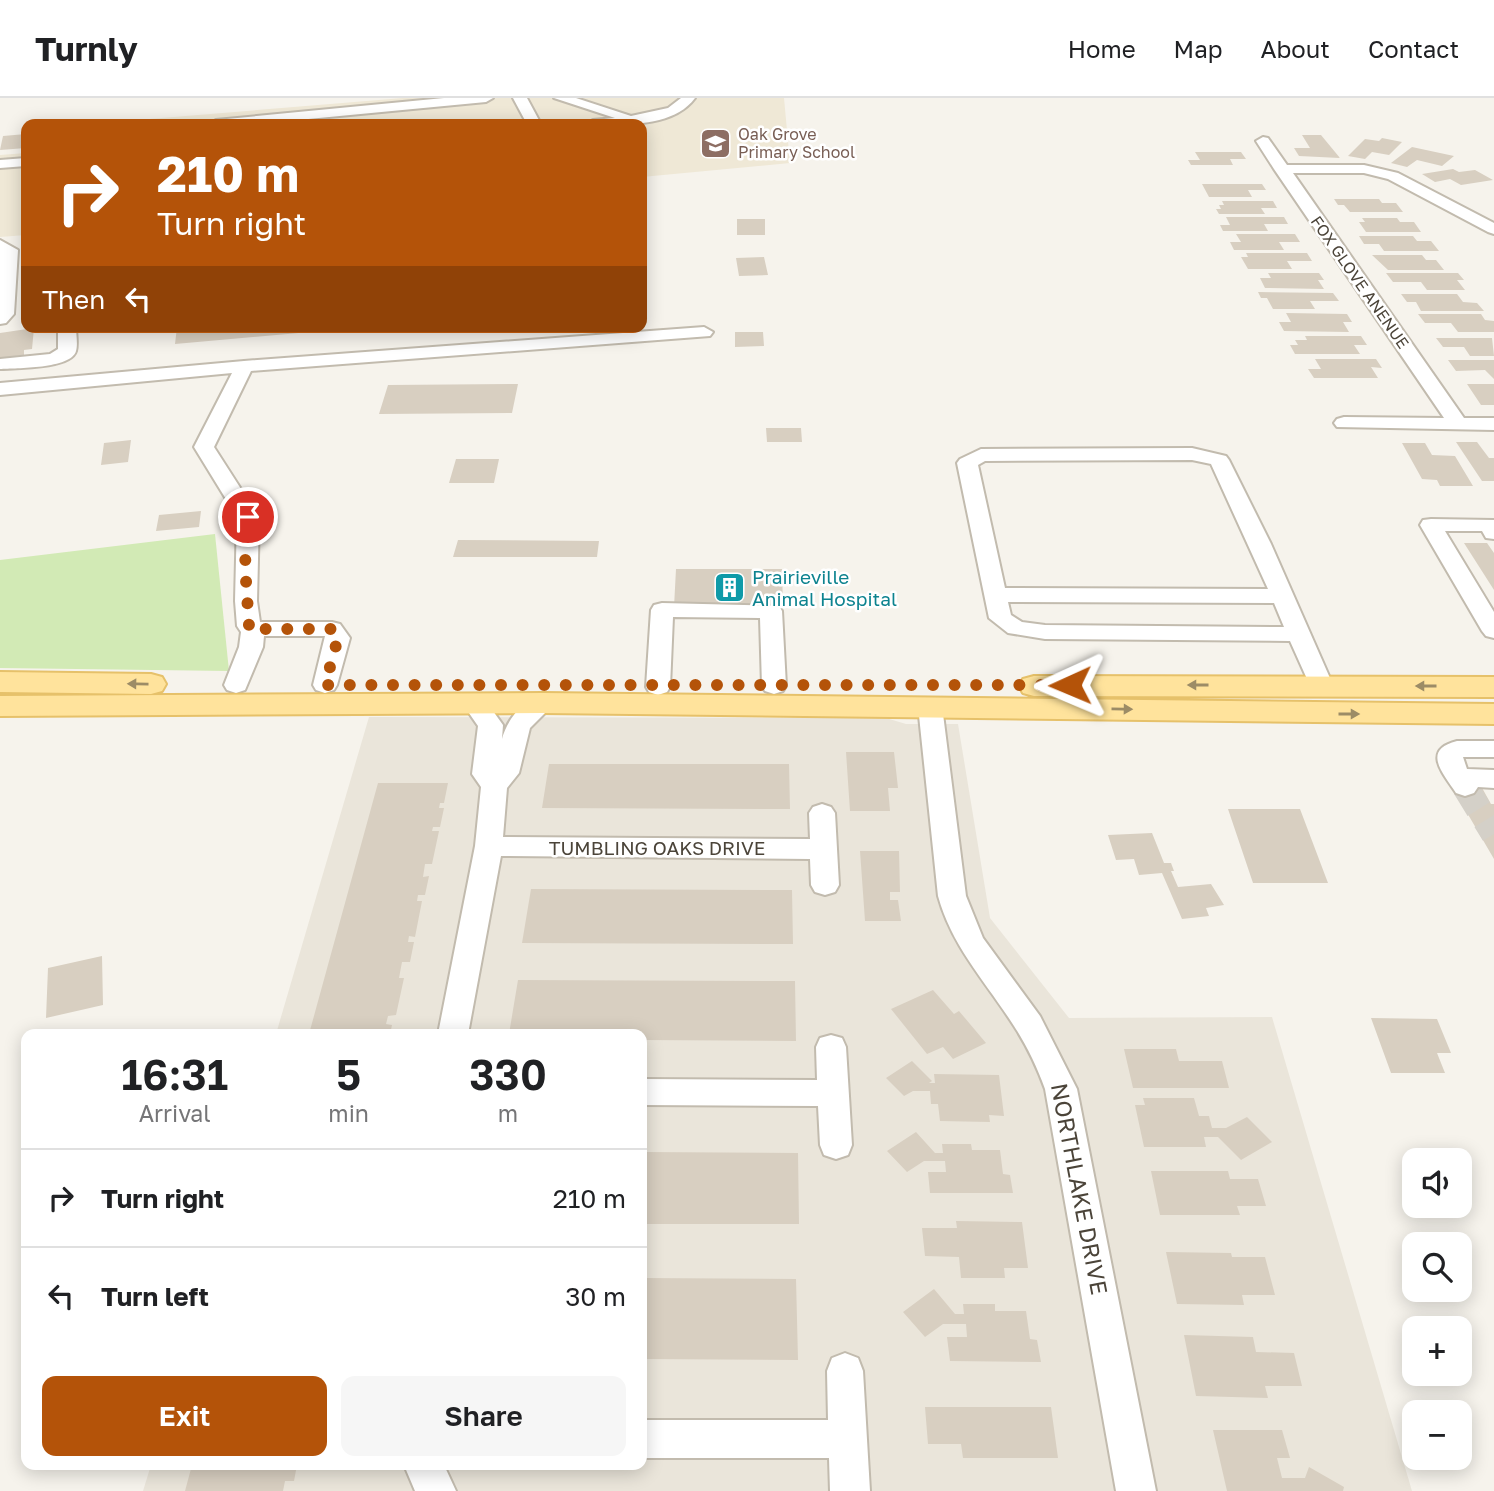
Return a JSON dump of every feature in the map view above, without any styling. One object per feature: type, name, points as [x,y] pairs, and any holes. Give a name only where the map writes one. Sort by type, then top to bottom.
[{"type":"main road","points":[[0,682],[658,687],[1494,687]]},
{"type":"main road","points":[[0,706],[542,703],[1494,714]]},
{"type":"street","points":[[265,119],[486,98]]},
{"type":"street","points":[[520,98],[531,119]]},
{"type":"street","points":[[561,98],[632,118]]},
{"type":"street","points":[[626,119],[663,114],[680,108],[688,98]]},
{"type":"street","points":[[382,107],[392,119]]},
{"type":"street","name":"FOX GLOVE ANENUE","points":[[1262,141],[1458,424]]},
{"type":"street","points":[[0,164],[21,162]]},
{"type":"street","points":[[1281,169],[1377,171],[1393,176],[1494,229]]},
{"type":"street","points":[[0,245],[10,250],[5,314],[0,319]]},
{"type":"street","points":[[7,270],[21,268]]},
{"type":"street","points":[[0,389],[244,366],[704,332]]},
{"type":"street","points":[[0,364],[55,359],[67,351],[67,333]]},
{"type":"street","points":[[236,685],[251,647],[253,632],[249,626],[246,601],[248,517],[204,447],[244,366]]},
{"type":"street","points":[[1344,423],[1494,424]]},
{"type":"street","points":[[1298,634],[1035,631],[1016,628],[1000,618],[967,463],[981,455],[1192,454],[1219,460],[1282,596],[1321,685]]},
{"type":"street","points":[[1494,533],[1489,525],[1431,525],[1494,631]]},
{"type":"street","points":[[995,595],[1282,596]]},
{"type":"street","points":[[658,687],[662,610],[771,611],[774,686]]},
{"type":"street","points":[[253,632],[262,629],[332,629],[338,638],[325,685]]},
{"type":"street","points":[[454,1029],[489,846],[494,786],[506,773],[502,737],[474,703]]},
{"type":"street","points":[[502,737],[542,703]]},
{"type":"street","name":"NORTHLAKE DRIVE","points":[[930,706],[957,920],[983,964],[1023,1015],[1041,1044],[1053,1066],[1064,1101],[1136,1491]]},
{"type":"street","points":[[1494,749],[1457,749],[1450,753],[1451,766],[1462,782],[1494,779]]},
{"type":"street","points":[[822,813],[825,886]]},
{"type":"street","name":"TUMBLING OAKS DRIVE","points":[[489,846],[824,849]]},
{"type":"street","points":[[831,1047],[836,1145]]},
{"type":"street","points":[[647,1092],[834,1093]]},
{"type":"street","points":[[845,1371],[850,1491]]},
{"type":"street","points":[[647,1439],[848,1439]]},
{"type":"street","points":[[426,1470],[436,1491]]},
{"type":"shaded area","name":"Oak Grove Primary School","points":[[403,98],[784,98],[790,163],[647,177],[647,119],[149,119]]},
{"type":"shaded area","points":[[21,153],[21,235],[0,237],[0,155]]},
{"type":"shaded area","points":[[369,717],[886,718],[906,724],[958,724],[990,918],[1069,1018],[1272,1017],[1402,1457],[1402,1470],[1406,1470],[1412,1491],[143,1491],[149,1470],[647,1470],[647,1029],[277,1029]]},
{"type":"green space","points":[[215,534],[229,671],[0,668],[0,560]]},
{"type":"building","points":[[21,134],[21,148],[0,150],[3,136]]},
{"type":"building","points":[[1302,135],[1321,135],[1340,158],[1299,156],[1294,148],[1310,148]]},
{"type":"building","points":[[1382,138],[1402,142],[1389,155],[1372,152],[1365,159],[1348,156],[1365,139],[1379,141]]},
{"type":"building","points":[[1412,147],[1454,156],[1442,166],[1417,160],[1407,167],[1391,163]]},
{"type":"building","points":[[1195,152],[1241,152],[1246,159],[1230,159],[1233,165],[1191,165],[1188,160],[1200,160]]},
{"type":"building","points":[[1453,169],[1459,172],[1475,170],[1493,180],[1461,185],[1450,179],[1435,182],[1422,174]]},
{"type":"building","points":[[1202,184],[1262,184],[1266,190],[1248,190],[1252,197],[1209,197]]},
{"type":"building","points":[[1334,199],[1379,199],[1382,203],[1396,203],[1403,212],[1350,212],[1344,205],[1338,205]]},
{"type":"building","points":[[1222,201],[1273,201],[1277,208],[1261,208],[1265,214],[1219,214],[1216,209],[1221,209],[1219,205],[1224,205]]},
{"type":"building","points":[[1226,217],[1284,217],[1288,224],[1264,224],[1268,231],[1223,231],[1220,225],[1230,225]]},
{"type":"building","points":[[1362,218],[1397,218],[1400,222],[1414,222],[1421,232],[1366,232],[1359,222],[1365,222]]},
{"type":"building","points":[[737,219],[765,219],[765,235],[737,235]]},
{"type":"building","points":[[1236,234],[1295,234],[1300,242],[1279,242],[1284,250],[1234,250],[1230,242],[1241,242]]},
{"type":"building","points":[[1359,236],[1413,236],[1417,241],[1431,241],[1439,251],[1384,251],[1379,244],[1364,244]]},
{"type":"building","points":[[1246,253],[1307,253],[1312,261],[1287,261],[1292,269],[1248,269],[1241,257],[1248,257]]},
{"type":"building","points":[[1372,255],[1422,255],[1426,260],[1436,260],[1444,270],[1388,270]]},
{"type":"building","points":[[764,257],[768,275],[739,276],[736,258]]},
{"type":"building","points":[[1268,273],[1319,273],[1324,280],[1318,280],[1324,289],[1265,288],[1260,278],[1271,278]]},
{"type":"building","points":[[1386,273],[1458,273],[1464,280],[1457,280],[1465,290],[1427,290],[1421,282],[1393,282]]},
{"type":"building","points":[[1258,292],[1333,293],[1339,301],[1310,301],[1315,309],[1273,309],[1267,298],[1261,298]]},
{"type":"building","points":[[1401,294],[1457,294],[1463,302],[1477,303],[1484,311],[1421,311],[1416,302],[1407,302]]},
{"type":"building","points":[[1286,313],[1347,314],[1352,322],[1343,322],[1349,332],[1284,331],[1279,322],[1291,322]]},
{"type":"building","points":[[1418,314],[1481,314],[1485,320],[1494,321],[1494,332],[1458,332],[1451,323],[1425,323]]},
{"type":"building","points":[[21,330],[21,333],[34,333],[32,349],[24,350],[24,355],[0,358],[0,333]]},
{"type":"building","points":[[735,332],[763,332],[764,346],[735,347]]},
{"type":"building","points":[[176,333],[298,333],[175,344]]},
{"type":"building","points":[[1305,336],[1361,336],[1367,345],[1354,345],[1360,354],[1295,354],[1290,345],[1298,345],[1295,340],[1307,340]]},
{"type":"building","points":[[1436,338],[1492,338],[1494,356],[1470,356],[1464,347],[1443,347]]},
{"type":"building","points":[[1315,359],[1376,359],[1382,368],[1371,367],[1378,378],[1314,378],[1308,369],[1321,369]]},
{"type":"building","points":[[1448,360],[1494,360],[1494,379],[1485,370],[1456,371]]},
{"type":"building","points":[[518,384],[512,413],[379,414],[388,385]]},
{"type":"building","points":[[1467,384],[1494,384],[1494,405],[1481,405]]},
{"type":"building","points":[[766,428],[801,428],[802,442],[767,442]]},
{"type":"building","points":[[131,440],[128,462],[101,465],[104,443]]},
{"type":"building","points":[[1456,442],[1477,442],[1489,458],[1494,458],[1494,481],[1482,481]]},
{"type":"building","points":[[1402,443],[1425,443],[1432,455],[1455,456],[1473,486],[1440,486],[1437,480],[1422,479]]},
{"type":"building","points":[[456,459],[499,459],[494,483],[449,483]]},
{"type":"building","points":[[201,511],[199,527],[156,531],[159,515]]},
{"type":"building","points":[[458,540],[599,541],[597,557],[453,557]]},
{"type":"building","points":[[1464,543],[1487,543],[1494,553],[1494,590]]},
{"type":"building","name":"Prairieville Animal Hospital","points":[[676,569],[782,569],[783,607],[674,607]]},
{"type":"building","points":[[846,752],[894,752],[898,788],[888,788],[890,811],[850,811]]},
{"type":"building","points":[[549,764],[789,764],[790,809],[542,808]]},
{"type":"building","points":[[378,783],[448,783],[444,803],[440,803],[439,808],[444,808],[440,827],[433,827],[432,831],[439,831],[432,864],[425,864],[423,877],[429,876],[425,895],[418,895],[417,901],[422,901],[415,937],[409,936],[408,942],[414,942],[410,962],[402,962],[399,978],[404,978],[396,1015],[388,1016],[386,1024],[392,1025],[391,1029],[310,1029]]},
{"type":"building","points":[[1481,786],[1491,804],[1494,804],[1494,859],[1452,787]]},
{"type":"building","points":[[1228,809],[1300,809],[1328,883],[1253,883]]},
{"type":"building","points":[[1152,833],[1164,863],[1171,863],[1174,871],[1171,871],[1178,887],[1211,884],[1224,905],[1206,908],[1209,916],[1182,919],[1162,873],[1139,875],[1134,859],[1116,860],[1108,835]]},
{"type":"building","points":[[860,851],[899,851],[900,892],[890,892],[890,900],[898,900],[901,921],[865,921]]},
{"type":"building","points":[[531,889],[792,890],[793,944],[522,943]]},
{"type":"building","points":[[102,956],[103,1005],[46,1018],[48,968]]},
{"type":"building","points":[[518,980],[795,981],[796,1041],[647,1040],[647,1029],[510,1029]]},
{"type":"building","points":[[933,990],[954,1014],[959,1011],[986,1043],[953,1059],[943,1047],[927,1054],[891,1009]]},
{"type":"building","points":[[1371,1018],[1437,1019],[1451,1053],[1437,1053],[1445,1073],[1391,1073]]},
{"type":"building","points":[[1124,1049],[1176,1049],[1179,1061],[1222,1061],[1229,1088],[1133,1088]]},
{"type":"building","points":[[912,1061],[932,1081],[929,1083],[935,1083],[934,1074],[999,1075],[1004,1116],[989,1115],[990,1122],[940,1121],[938,1104],[931,1104],[930,1091],[913,1091],[904,1096],[886,1078]]},
{"type":"building","points":[[1143,1098],[1194,1098],[1199,1116],[1209,1116],[1212,1128],[1226,1128],[1247,1117],[1272,1142],[1241,1160],[1218,1137],[1204,1137],[1206,1147],[1144,1147],[1135,1105],[1145,1105]]},
{"type":"building","points":[[916,1132],[935,1153],[943,1153],[942,1144],[971,1144],[972,1150],[1000,1150],[1003,1174],[1010,1175],[1013,1193],[930,1193],[928,1172],[946,1172],[945,1161],[924,1161],[907,1172],[887,1151]]},
{"type":"building","points":[[647,1152],[798,1153],[799,1224],[647,1224]]},
{"type":"building","points":[[1151,1171],[1228,1171],[1230,1179],[1258,1179],[1266,1206],[1237,1206],[1240,1215],[1160,1215]]},
{"type":"building","points":[[956,1221],[1022,1222],[1028,1268],[1004,1268],[1005,1278],[961,1278],[959,1257],[925,1256],[922,1228],[957,1228]]},
{"type":"building","points":[[1166,1252],[1231,1253],[1232,1257],[1265,1257],[1275,1295],[1242,1295],[1244,1305],[1177,1304]]},
{"type":"building","points":[[647,1278],[796,1279],[798,1360],[647,1359]]},
{"type":"building","points":[[934,1289],[955,1314],[964,1314],[963,1304],[995,1304],[995,1311],[1026,1311],[1030,1339],[1037,1340],[1041,1362],[950,1361],[947,1337],[967,1337],[966,1324],[943,1324],[925,1337],[903,1312]]},
{"type":"building","points":[[1184,1335],[1253,1337],[1256,1352],[1294,1353],[1302,1386],[1265,1386],[1268,1398],[1196,1396]]},
{"type":"building","points":[[925,1407],[1051,1407],[1058,1458],[963,1458],[961,1444],[928,1444]]},
{"type":"building","points":[[1213,1430],[1282,1430],[1290,1458],[1277,1458],[1282,1478],[1305,1478],[1309,1467],[1344,1487],[1343,1491],[1227,1491]]},
{"type":"building","points":[[191,1470],[296,1470],[294,1481],[285,1481],[283,1491],[185,1491]]},
{"type":"tunnel","points":[[1465,787],[1494,834]]},
{"type":"place","name":"Oak Grove Primary School","points":[[715,143]]},
{"type":"place","name":"Prairieville Animal Hospital","points":[[729,588]]},
{"type":"route","points":[[248,517],[245,565],[249,626],[253,632],[262,629],[332,629],[336,632],[338,638],[325,685],[1070,685]]}]
